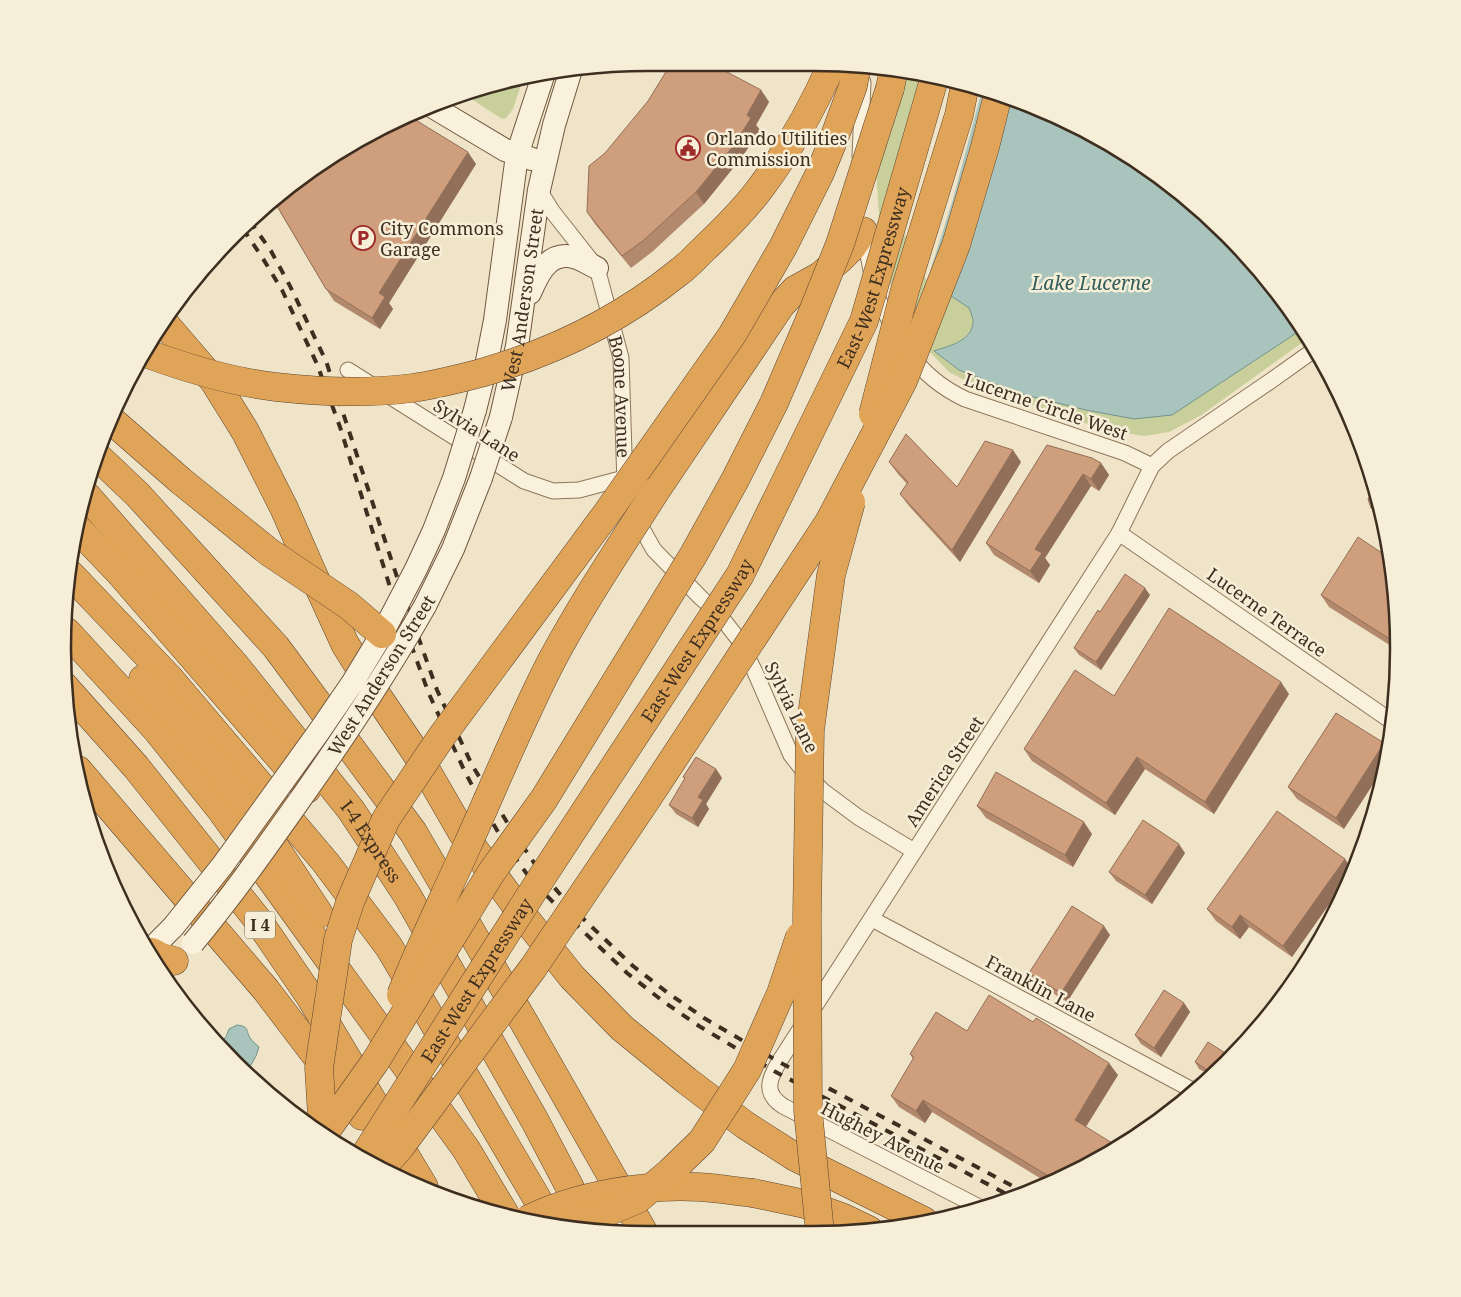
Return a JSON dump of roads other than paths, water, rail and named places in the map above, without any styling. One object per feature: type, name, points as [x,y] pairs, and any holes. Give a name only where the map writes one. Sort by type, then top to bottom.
[{"type":"highway","points":[[152,355],[184,367],[264,385],[316,391],[353,391],[412,388],[456,379],[506,366],[543,352],[589,331],[651,293],[680,272],[725,229],[761,187],[792,143],[828,71]]},
{"type":"highway","points":[[324,1125],[319,1068],[338,940],[350,902],[386,819],[442,736],[607,513],[732,335],[783,246],[820,173],[834,141],[856,73]]},
{"type":"highway","points":[[328,1128],[374,1062],[491,873],[544,798],[694,554],[735,480],[774,403],[819,298],[860,184],[892,77]]},
{"type":"highway","name":"East-West Expressway","points":[[367,1152],[547,869],[740,575],[864,321],[933,84]]},
{"type":"highway","points":[[818,1226],[808,1111],[807,916],[810,730],[831,575],[905,290],[959,115],[964,92]]},
{"type":"highway","points":[[387,1163],[533,968],[649,796],[828,522],[903,381],[956,245],[996,102]]},
{"type":"highway","points":[[374,1062],[418,952],[528,709],[552,660],[581,610],[655,492],[781,305],[795,290],[820,276],[840,260],[863,231]]},
{"type":"highway","points":[[178,316],[211,353],[240,400],[245,430]]},
{"type":"highway","points":[[169,328],[214,381],[245,430],[284,508],[345,644],[418,756],[463,834],[525,918],[572,976],[622,1028],[686,1081],[745,1125],[795,1157],[915,1217]]},
{"type":"highway","points":[[163,337],[186,362],[223,414],[245,430]]},
{"type":"highway","points":[[117,425],[181,481],[269,552],[348,605],[389,645]]},
{"type":"highway","points":[[103,461],[138,495],[276,647],[413,832],[640,1226]]},
{"type":"highway","name":"I-4 Express","points":[[91,500],[235,665],[351,810],[407,894],[535,1121],[588,1223]]},
{"type":"highway","points":[[83,534],[120,573],[299,779]]},
{"type":"highway","points":[[75,580],[171,680],[326,863],[389,946],[548,1217]]},
{"type":"highway","points":[[73,602],[160,697],[248,806],[358,973],[500,1206]]},
{"type":"highway","points":[[71,637],[156,729],[221,810],[466,1149]]},
{"type":"highway","name":"I 4","points":[[73,696],[136,767],[257,919],[309,995],[418,1178]]},
{"type":"highway","points":[[87,780],[266,990],[355,1106],[397,1168]]},
{"type":"highway","points":[[580,1222],[638,1199],[702,1141],[747,1070],[781,993],[807,916]]},
{"type":"highway","points":[[536,1215],[586,1199],[625,1191],[662,1187],[699,1187],[753,1193],[805,1204],[857,1224]]},
{"type":"main road","name":"West Anderson Street","points":[[167,955],[223,907],[248,874],[353,682],[389,645],[434,589],[453,549],[481,478],[501,417],[517,346],[539,190],[554,125],[569,77]]},
{"type":"main road","name":"West Anderson Street","points":[[389,645],[416,568],[434,530],[454,478],[475,410],[495,320],[517,155],[541,81]]},
{"type":"main road","points":[[439,111],[489,141],[517,155],[545,162]]},
{"type":"main road","points":[[521,318],[535,280],[542,269],[556,258],[567,256],[597,268]]},
{"type":"main road","name":"West Anderson Street","points":[[167,955],[173,927],[222,866],[299,779]]},
{"type":"street","name":"Lucerne Circle West","points":[[865,74],[860,150],[863,231],[876,295],[899,339],[919,366],[947,390],[965,399],[1125,452],[1152,466]]},
{"type":"street","name":"Boone Avenue","points":[[539,190],[552,211],[597,268],[621,358],[624,478],[633,513],[654,550],[701,598]]},
{"type":"street","points":[[1152,466],[1168,451],[1308,354]]},
{"type":"street","name":"Sylvia Lane","points":[[348,370],[524,482],[552,491],[579,490],[624,478]]},
{"type":"street","name":"America Street","points":[[772,1095],[769,1086],[774,1070],[1119,533],[1152,466]]},
{"type":"street","name":"Lucerne Terrace","points":[[1119,533],[1386,717]]},
{"type":"street","name":"Sylvia Lane","points":[[701,598],[718,613],[739,640],[791,755],[804,773],[823,791],[852,813],[914,851]]},
{"type":"street","name":"Franklin Lane","points":[[872,919],[1188,1087]]},
{"type":"street","name":"Hughey Avenue","points":[[772,1095],[775,1101],[782,1106],[971,1203]]},
{"type":"water","name":"Lake Lucerne","points":[[946,87],[962,91],[1033,115],[1068,131],[1133,169],[1164,191],[1221,240],[1270,297],[1296,334],[1172,415],[1134,419],[1086,410],[1025,395],[959,370],[934,351],[952,345],[968,335],[973,324],[973,318],[969,308],[929,281],[904,228]]},
{"type":"water","points":[[237,1025],[246,1028],[250,1038],[259,1047],[250,1066],[224,1039],[229,1029]]},
{"type":"railway","points":[[254,227],[271,251],[290,286],[326,361],[396,574],[437,690],[472,765],[539,870],[573,909],[633,966],[704,1018],[779,1062],[1017,1188]]},
{"type":"railway","points":[[247,234],[282,290],[317,364],[340,427],[390,587],[429,694],[483,806],[505,844],[532,881],[627,973],[699,1026],[774,1071],[1004,1193]]},
{"type":"place","name":"Orlando Utilities Commission","points":[[688,148]]},
{"type":"place","name":"City Commons Garage","points":[[363,238]]}]
